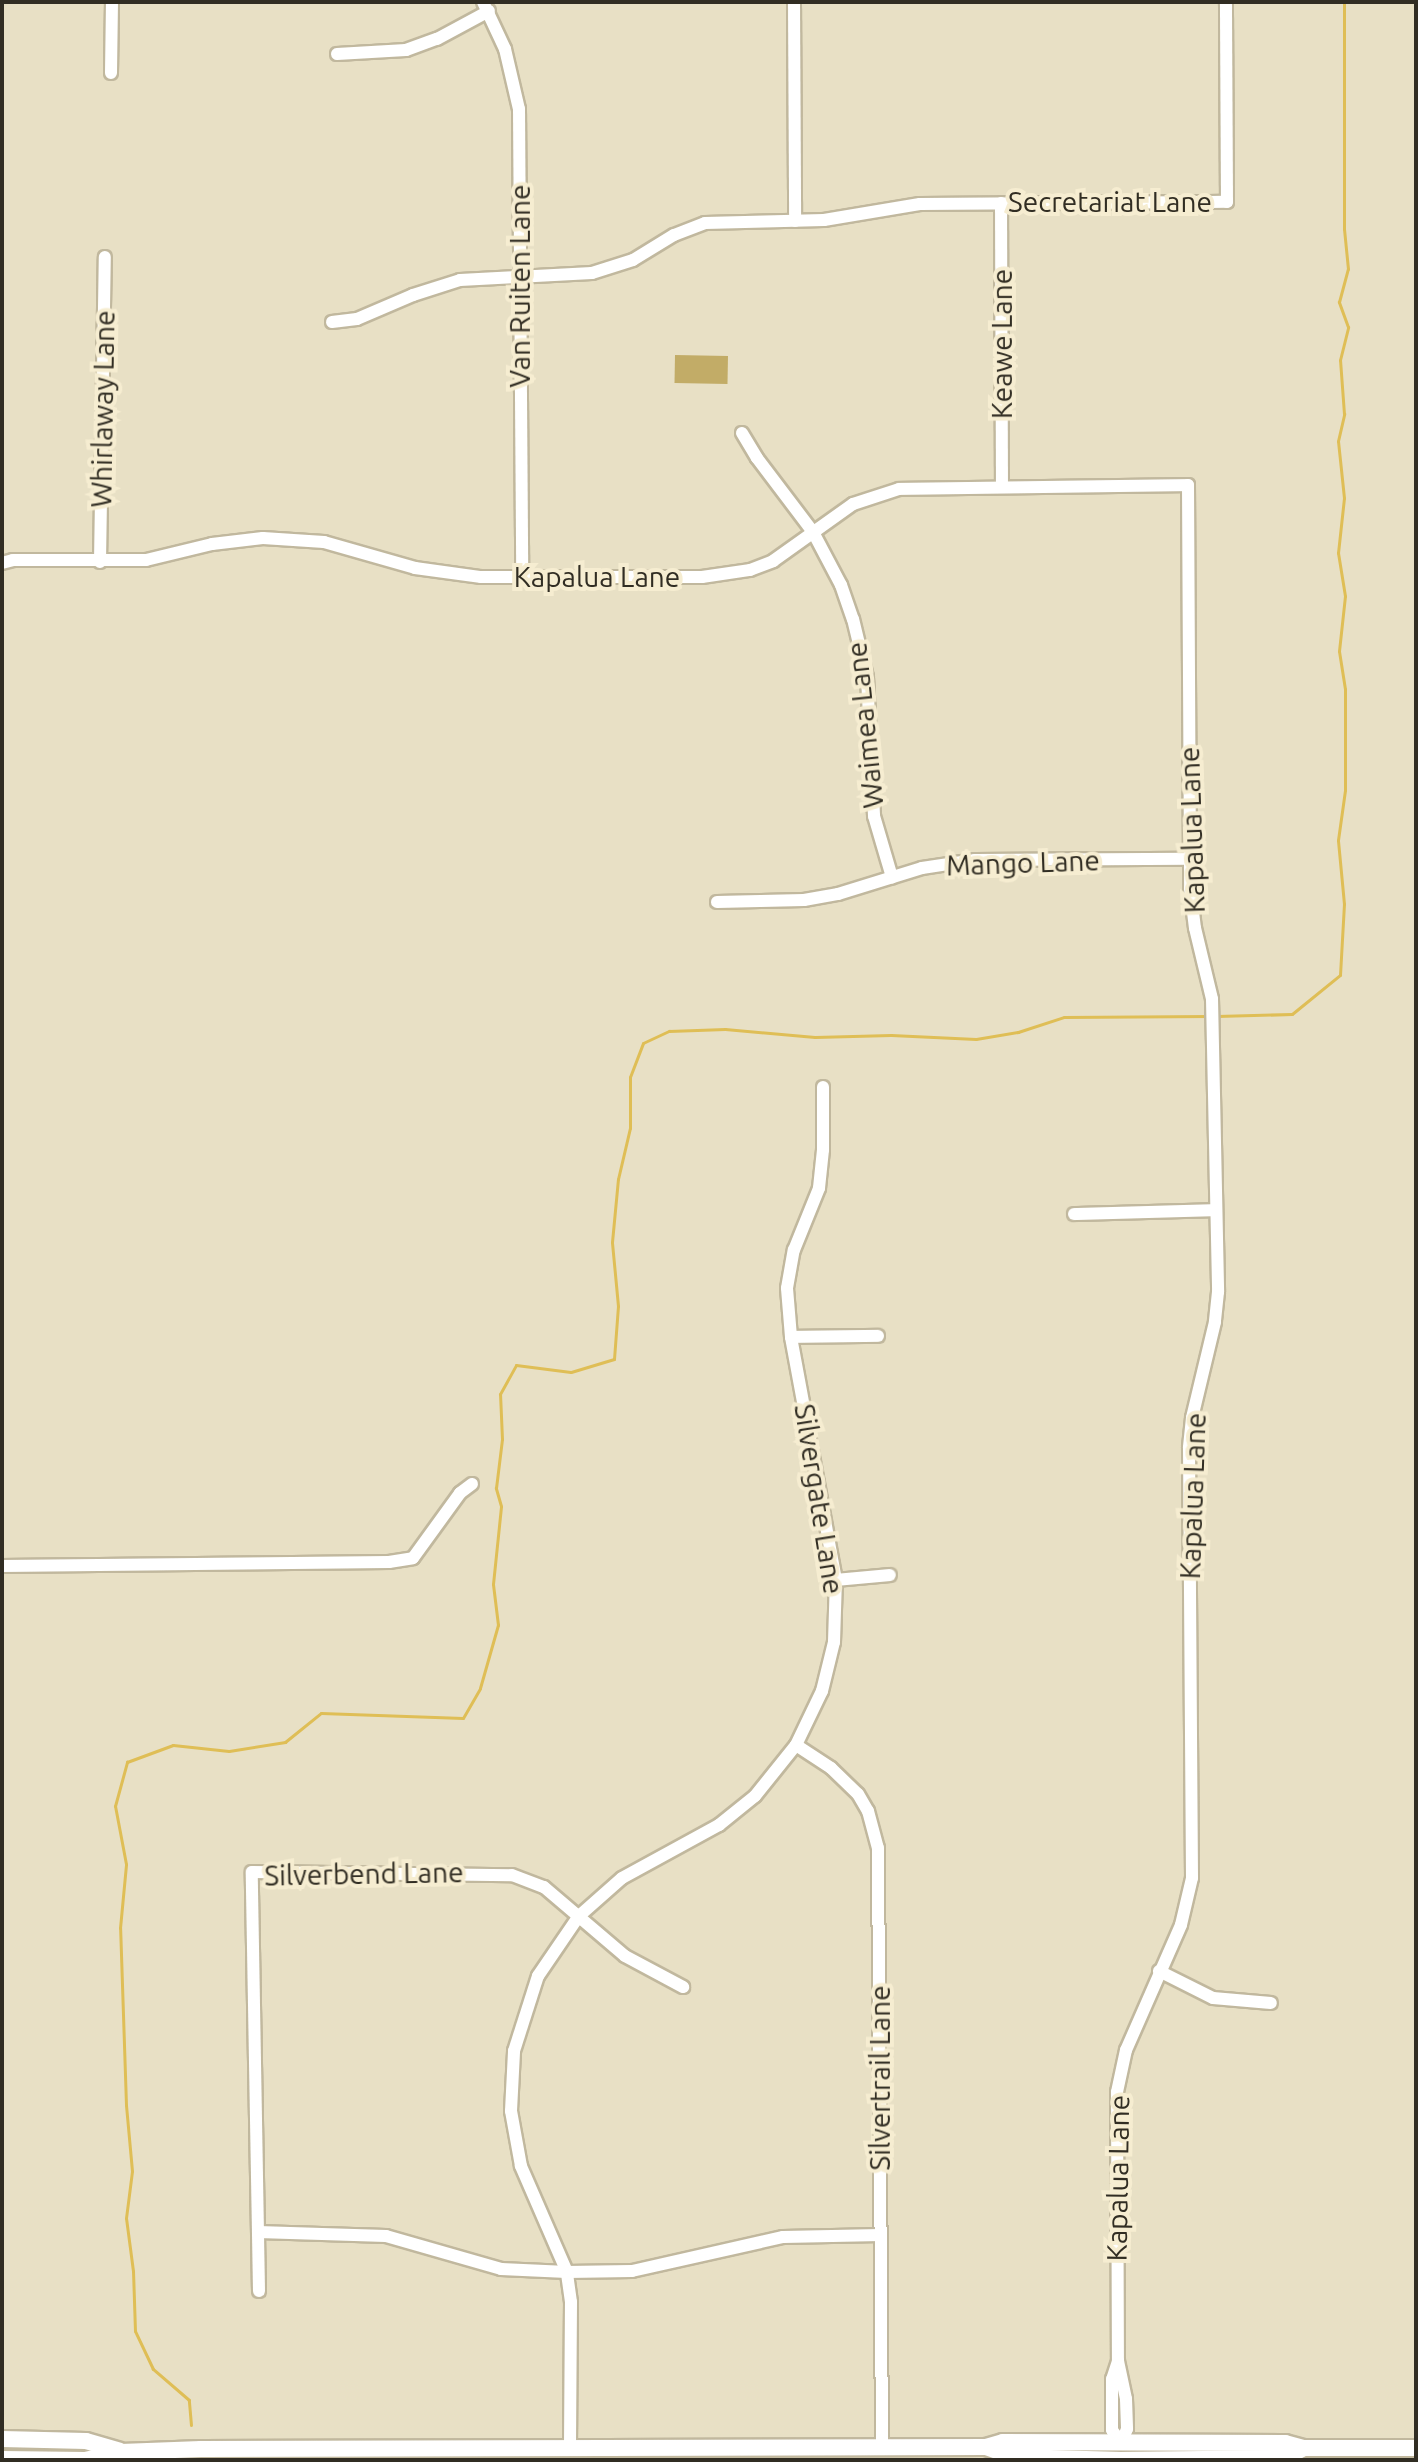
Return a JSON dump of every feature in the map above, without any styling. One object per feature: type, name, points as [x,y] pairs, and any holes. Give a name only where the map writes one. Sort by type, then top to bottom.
[{"type":"main road","points":[[2,2439],[86,2441],[121,2452]]},
{"type":"main road","points":[[2,2459],[85,2460],[121,2452],[407,2456],[570,2445],[986,2447],[1003,2442],[1285,2443],[1304,2448],[1416,2448]]},
{"type":"main road","points":[[986,2447],[1014,2457],[1121,2460],[1285,2458],[1304,2448]]},
{"type":"street","points":[[111,73],[112,2]]},
{"type":"street","points":[[794,2],[795,221]]},
{"type":"street","name":"Secretariat Lane","points":[[332,322],[375,313],[441,285],[479,277],[567,276],[617,266],[674,235],[705,223],[853,216],[920,204],[1227,202],[1226,2]]},
{"type":"street","points":[[337,54],[406,50],[437,39],[486,6]]},
{"type":"street","name":"Van Ruiten Lane","points":[[486,6],[505,49],[519,109],[522,578]]},
{"type":"street","name":"Keawe Lane","points":[[1001,203],[1002,485]]},
{"type":"street","name":"Whirlaway Lane","points":[[100,562],[105,257]]},
{"type":"street","name":"Waimea Lane","points":[[742,433],[813,532],[841,585],[863,653],[870,713],[874,816],[892,877]]},
{"type":"street","name":"Kapalua Lane","points":[[6,560],[146,560],[232,541],[294,538],[324,542],[441,573],[522,578],[726,575],[773,561],[832,516],[875,495],[915,487],[1188,485],[1190,859],[1192,908],[1212,999],[1215,1322],[1198,1389],[1189,1448],[1192,1878],[1181,1925],[1126,2050],[1117,2092],[1118,2361],[1112,2379],[1112,2430],[1121,2443]]},
{"type":"street","name":"Mango Lane","points":[[717,902],[804,900],[975,860],[1190,859]]},
{"type":"street","name":"Silvergate Lane","points":[[570,2445],[571,2302],[567,2272],[521,2166],[511,2111],[514,2051],[529,1997],[552,1952],[579,1916],[622,1878],[691,1841],[737,1811],[771,1779],[812,1717],[829,1669],[837,1609],[836,1580],[787,1311],[790,1269],[819,1188],[823,1150],[823,1087]]},
{"type":"street","points":[[1074,1214],[1214,1210]]},
{"type":"street","points":[[791,1337],[878,1336]]},
{"type":"street","points":[[2,1566],[389,1562],[413,1558],[460,1493],[472,1484]]},
{"type":"street","points":[[836,1580],[890,1575]]},
{"type":"street","name":"Silvertrail Lane","points":[[796,1745],[831,1768],[858,1794],[868,1811],[878,1848],[882,2446]]},
{"type":"street","name":"Silverbend Lane","points":[[259,2291],[252,1872],[512,1875],[544,1887],[579,1916]]},
{"type":"street","points":[[579,1916],[646,1971],[683,1987]]},
{"type":"street","points":[[1159,1971],[1213,1998],[1271,2003]]},
{"type":"street","points":[[258,2232],[386,2236],[501,2269],[567,2272],[632,2271],[783,2237],[881,2235]]},
{"type":"shaded area","points":[[675,355],[728,356],[728,384],[675,383]]},
{"type":"waterway","points":[[1217,1016],[1292,1014],[1340,975],[1344,904],[1338,840],[1345,790],[1345,689],[1339,651],[1345,596],[1338,553],[1344,498],[1338,441],[1344,414],[1340,360],[1348,327],[1339,302],[1348,269],[1344,229],[1344,2]]},
{"type":"waterway","points":[[191,2425],[189,2400],[153,2369],[135,2331],[133,2271],[126,2218],[132,2171],[126,2105],[120,1928],[126,1864],[115,1806],[127,1762],[173,1745],[229,1751],[285,1742],[321,1713],[463,1718],[480,1688],[498,1625],[493,1584],[501,1506],[496,1488],[502,1439],[500,1394],[516,1365],[571,1372],[614,1359],[618,1306],[612,1242],[618,1179],[630,1128],[630,1077],[643,1043],[669,1031],[725,1029],[815,1037],[891,1035],[976,1039],[1018,1032],[1064,1017],[1210,1016]]}]
